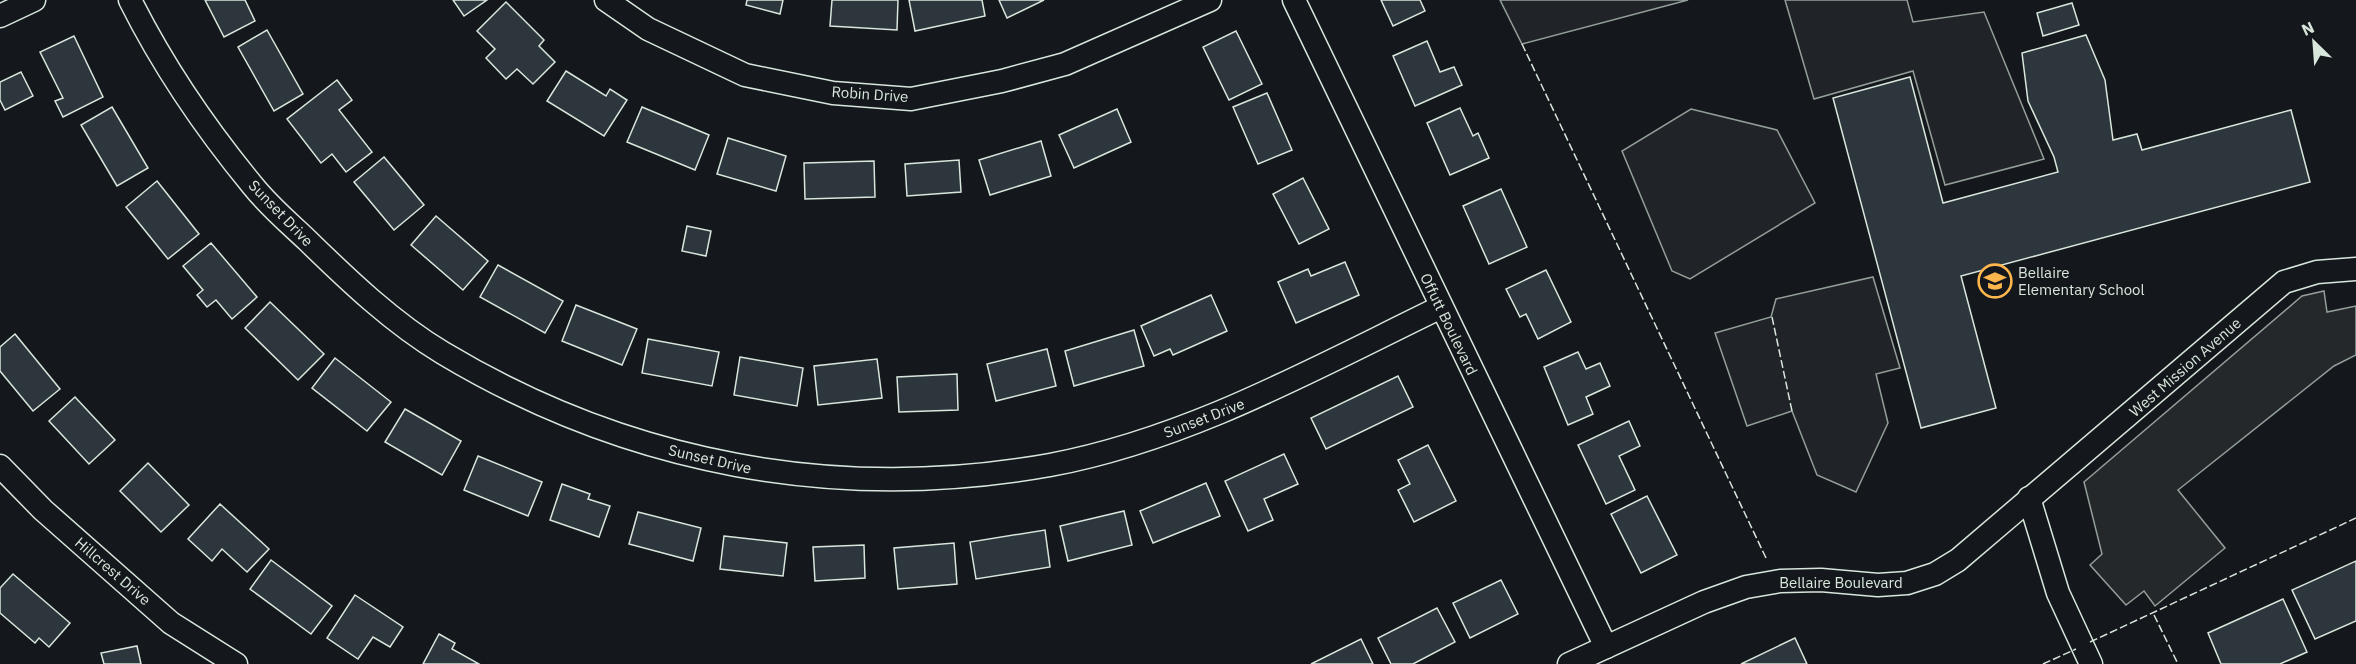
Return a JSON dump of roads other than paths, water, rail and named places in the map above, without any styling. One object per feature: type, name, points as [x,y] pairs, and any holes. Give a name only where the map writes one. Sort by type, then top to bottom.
[{"type":"street","points":[[0,16],[34,0]]},
{"type":"street","name":"Sunset Drive","points":[[130,0],[189,102],[255,189],[359,291],[440,352],[517,394],[586,424],[674,452],[777,474],[880,480],[976,476],[1052,464],[1117,448],[1183,427],[1246,402],[1441,308]]},
{"type":"street","name":"Robin Drive","points":[[606,0],[648,29],[745,75],[832,93],[911,99],[1002,81],[1065,64],[1210,0]]},
{"type":"street","name":"Offutt Boulevard","points":[[1294,0],[1606,647]]},
{"type":"street","name":"West Mission Avenue","points":[[2029,498],[2284,282],[2317,272],[2356,269]]},
{"type":"street","name":"Hillcrest Drive","points":[[0,466],[43,510],[171,623],[236,664]]},
{"type":"street","points":[[2029,498],[2058,593],[2091,664]]},
{"type":"street","name":"Bellaire Boulevard","points":[[1569,664],[1704,602],[1746,587],[1780,581],[1821,580],[1878,585],[1907,583],[1935,574],[1958,560],[2029,498]]},
{"type":"place","name":"Bellaire Elementary School","points":[[1995,281]]}]
